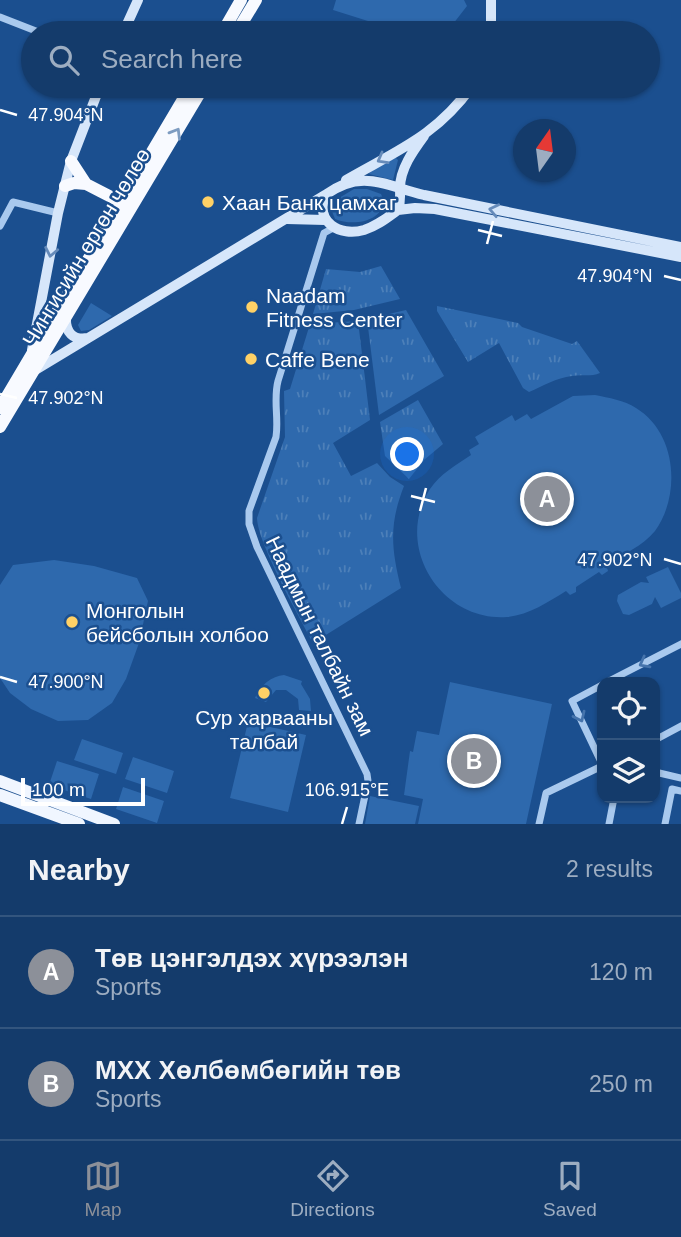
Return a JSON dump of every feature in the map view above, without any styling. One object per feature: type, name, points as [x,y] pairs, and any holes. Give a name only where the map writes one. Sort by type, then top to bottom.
[{"type":"highway","points":[[229,21],[242,0]]},
{"type":"highway","points":[[243,21],[256,0]]},
{"type":"highway","name":"Чингисийн өргөн чөлөө","points":[[0,408],[184,98]]},
{"type":"highway","name":"Чингисийн өргөн чөлөө","points":[[0,427],[197,98]]},
{"type":"highway","points":[[71,161],[86,184]]},
{"type":"highway","points":[[65,186],[74,183],[86,184],[121,202]]},
{"type":"main road","points":[[128,21],[138,0]]},
{"type":"main road","points":[[491,0],[491,21]]},
{"type":"main road","points":[[32,352],[58,213],[71,161],[95,98]]},
{"type":"main road","points":[[32,372],[287,219],[341,183],[424,136],[464,98]]},
{"type":"main road","points":[[398,210],[400,189],[409,158],[424,136]]},
{"type":"main road","points":[[341,183],[369,181],[393,185],[400,189],[681,247]]},
{"type":"main road","points":[[325,195],[321,208],[325,220],[335,228],[354,231],[366,229],[398,210],[435,209],[681,257]]},
{"type":"main road","points":[[287,219],[325,220]]},
{"type":"main road","points":[[66,317],[65,327],[72,335],[79,339],[91,337]]},
{"type":"main road","points":[[0,781],[114,824]]},
{"type":"main road","points":[[0,795],[79,824]]},
{"type":"street","points":[[0,17],[21,25]]},
{"type":"street","points":[[0,226],[13,202],[58,213]]},
{"type":"street","name":"Наадмын талбайн зам","points":[[335,228],[324,233],[278,382],[274,397],[278,425],[276,437],[249,512],[249,524],[257,547],[367,774],[359,824]]},
{"type":"street","points":[[619,677],[681,644]]},
{"type":"street","points":[[597,688],[572,701],[597,754]]},
{"type":"street","points":[[660,737],[681,726]]},
{"type":"street","points":[[539,824],[546,793],[597,768]]},
{"type":"street","points":[[660,773],[681,778]]},
{"type":"street","points":[[665,824],[672,789],[681,791]]},
{"type":"street","points":[[609,824],[613,803]]},
{"type":"green space","points":[[336,0],[464,0],[467,6],[455,21],[368,21],[333,10]]},
{"type":"green space","points":[[395,157],[398,160],[393,180],[369,174],[371,171]]},
{"type":"green space","points":[[354,189],[367,189],[381,194],[384,201],[382,208],[365,221],[335,219],[331,209],[334,201]]},
{"type":"green space","points":[[381,266],[400,299],[354,310],[313,314],[326,269],[360,272]]},
{"type":"green space","points":[[91,303],[112,316],[89,330],[81,331],[78,325]]},
{"type":"green space","points":[[437,306],[518,323],[522,327],[572,344],[577,341],[600,373],[560,378],[529,392],[523,388],[499,343],[468,362],[437,311]]},
{"type":"green space","points":[[406,310],[444,376],[379,415],[367,319]]},
{"type":"green space","points":[[358,321],[370,420],[333,443],[351,476],[377,463],[390,477],[404,486],[396,512],[393,536],[401,588],[313,643],[271,562],[257,518],[285,437],[284,391],[290,389],[310,324]]},
{"type":"green space","points":[[595,395],[621,401],[636,408],[650,419],[667,448],[671,465],[669,500],[655,531],[638,546],[606,564],[608,571],[602,575],[599,572],[576,587],[576,592],[570,595],[566,591],[531,611],[507,617],[483,615],[462,607],[444,594],[430,576],[421,556],[417,534],[420,511],[430,489],[443,474],[471,455],[469,450],[479,444],[475,437],[512,415],[515,421],[527,414],[531,419],[573,396]]},
{"type":"green space","points":[[418,400],[443,444],[424,460],[409,479],[385,456],[380,422]]},
{"type":"green space","name":"Монголын бейсболын холбоо","points":[[54,560],[94,566],[137,578],[148,601],[139,643],[126,679],[112,703],[88,720],[58,721],[31,709],[10,693],[0,678],[0,585],[13,565]]},
{"type":"green space","points":[[668,567],[681,598],[661,608],[655,597],[652,604],[629,615],[623,614],[617,601],[618,595],[641,582],[649,583],[646,577]]},
{"type":"green space","name":"Сур харвааны талбай","points":[[284,675],[302,681],[301,684],[310,699],[311,711],[299,710],[298,699],[286,690],[276,690],[266,702],[255,698],[267,682]]},
{"type":"green space","points":[[450,682],[552,704],[526,824],[418,824],[423,799],[404,795],[410,751],[413,752],[417,731],[439,735]]},
{"type":"green space","points":[[248,722],[306,735],[288,812],[230,798]]},
{"type":"green space","points":[[82,739],[123,753],[116,774],[74,760]]},
{"type":"green space","points":[[133,757],[174,771],[167,793],[125,779]]},
{"type":"green space","points":[[57,761],[99,774],[91,799],[49,785]]},
{"type":"green space","points":[[123,787],[164,801],[157,823],[116,809]]},
{"type":"green space","points":[[370,796],[419,806],[415,824],[365,824]]},
{"type":"place","name":"Хаан Банк цамхаг","points":[[208,202]]},
{"type":"place","name":"Naadam Fitness Center","points":[[252,307]]},
{"type":"place","name":"Caffe Bene","points":[[251,359]]},
{"type":"place","name":"Төв цэнгэлдэх хүрээлэн","points":[[547,499]]},
{"type":"place","name":"Монголын бейсболын холбоо","points":[[72,622]]},
{"type":"place","name":"Сур харвааны талбай","points":[[264,693]]},
{"type":"place","name":"МХХ Хөлбөмбөгийн төв","points":[[474,761]]}]
